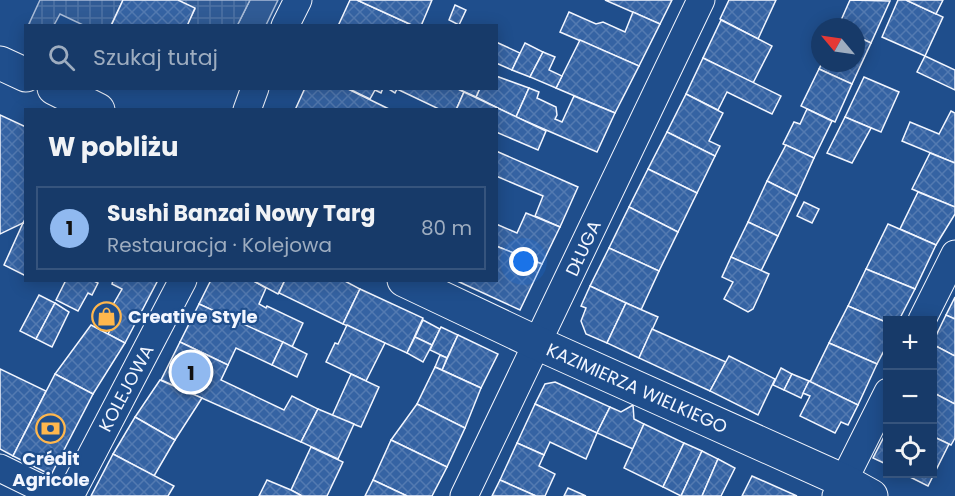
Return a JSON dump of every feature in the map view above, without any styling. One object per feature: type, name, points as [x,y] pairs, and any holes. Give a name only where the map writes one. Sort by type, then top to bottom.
[{"type":"street","points":[[286,24],[298,0]]},
{"type":"street","name":"DŁUGA","points":[[464,496],[701,0]]},
{"type":"street","points":[[0,63],[24,74]]},
{"type":"street","points":[[58,90],[94,108]]},
{"type":"street","points":[[924,316],[955,254]]},
{"type":"street","name":"KOLEJOWA","points":[[70,496],[182,282]]},
{"type":"street","name":"KAZIMIERZA WIELKIEGO","points":[[408,282],[850,491]]},
{"type":"street","points":[[850,491],[883,405]]},
{"type":"street","points":[[0,468],[57,496]]},
{"type":"shaded area","points":[[40,0],[123,0],[111,24],[81,24],[60,14],[55,24],[29,24]]},
{"type":"shaded area","points":[[178,0],[250,0],[238,24],[188,24],[195,9]]},
{"type":"shaded area","points":[[250,0],[278,0],[266,24],[238,24]]},
{"type":"building","points":[[123,0],[178,0],[195,8],[188,24],[112,24]]},
{"type":"building","points":[[350,0],[357,0],[410,24],[339,24]]},
{"type":"building","points":[[357,0],[432,0],[422,24],[410,24]]},
{"type":"building","points":[[605,0],[672,0],[660,24]]},
{"type":"building","points":[[729,0],[776,0],[758,39],[720,19]]},
{"type":"building","points":[[850,0],[890,1],[871,43],[865,40],[865,18],[842,18]]},
{"type":"building","points":[[898,0],[906,0],[943,17],[925,56],[882,37]]},
{"type":"building","points":[[906,0],[943,0],[936,14]]},
{"type":"building","points":[[455,5],[466,10],[459,24],[449,20]]},
{"type":"building","points":[[569,12],[596,24],[603,22],[625,32],[633,12],[660,24],[639,66],[560,32]]},
{"type":"building","points":[[721,20],[772,46],[753,83],[703,58]]},
{"type":"building","points":[[580,40],[639,66],[615,113],[556,88]]},
{"type":"building","points":[[865,40],[871,43],[865,56]]},
{"type":"building","points":[[498,43],[520,53],[512,70],[498,64]]},
{"type":"building","points":[[525,43],[543,52],[530,77],[512,70]]},
{"type":"building","points":[[543,52],[555,57],[549,70],[562,76],[556,88],[530,77]]},
{"type":"building","points":[[925,56],[955,70],[955,90],[917,72]]},
{"type":"building","points":[[703,58],[781,96],[772,114],[727,92],[718,110],[686,94]]},
{"type":"building","points":[[818,72],[826,72],[852,84],[835,122],[801,106]]},
{"type":"building","points":[[826,72],[858,72],[852,84]]},
{"type":"building","points":[[498,77],[529,88],[516,117],[476,97],[479,90],[498,90]]},
{"type":"building","points":[[864,77],[899,92],[881,132],[845,117]]},
{"type":"building","points":[[529,88],[539,92],[537,98],[556,107],[555,119],[562,122],[574,96],[615,113],[597,152],[516,117]]},
{"type":"building","points":[[304,90],[350,90],[387,108],[296,108]]},
{"type":"building","points":[[351,90],[375,90],[370,99]]},
{"type":"building","points":[[399,90],[460,90],[464,92],[457,108],[437,108]]},
{"type":"building","points":[[460,90],[479,90],[476,97]]},
{"type":"building","points":[[464,92],[498,108],[457,108]]},
{"type":"building","points":[[686,94],[723,113],[709,141],[720,146],[715,156],[667,132]]},
{"type":"building","points":[[498,108],[546,131],[538,150],[498,133]]},
{"type":"building","points":[[807,109],[832,121],[814,158],[783,144],[794,122],[800,124]]},
{"type":"building","points":[[951,111],[955,113],[955,163],[902,141],[910,122],[939,134]]},
{"type":"building","points":[[0,115],[24,126],[24,221],[0,234]]},
{"type":"building","points":[[845,117],[871,128],[852,163],[827,153]]},
{"type":"building","points":[[667,132],[715,156],[697,193],[648,169]]},
{"type":"building","points":[[786,145],[814,158],[797,196],[767,181]]},
{"type":"building","points":[[498,152],[578,187],[560,227],[535,216],[543,196],[498,177]]},
{"type":"building","points":[[930,153],[955,163],[955,207],[912,189]]},
{"type":"building","points":[[648,169],[697,193],[678,232],[629,207]]},
{"type":"building","points":[[767,181],[797,196],[778,236],[748,222]]},
{"type":"building","points":[[918,192],[955,207],[955,214],[936,245],[900,229]]},
{"type":"building","points":[[804,202],[819,209],[812,223],[797,216]]},
{"type":"building","points":[[629,207],[678,232],[659,271],[609,248]]},
{"type":"building","points":[[526,213],[560,227],[542,264],[498,247],[498,225],[517,233]]},
{"type":"building","points":[[748,222],[778,236],[761,271],[731,257]]},
{"type":"building","points":[[23,223],[24,223],[24,275],[4,265]]},
{"type":"building","points":[[888,224],[936,245],[915,289],[866,269]]},
{"type":"building","points":[[498,247],[542,264],[520,310],[459,282],[498,282]]},
{"type":"building","points":[[609,248],[659,271],[641,310],[590,286]]},
{"type":"building","points":[[731,257],[769,274],[753,309],[748,312],[724,299],[733,282],[722,277]]},
{"type":"building","points":[[866,269],[915,289],[901,316],[883,316],[883,321],[848,306]]},
{"type":"building","points":[[65,282],[98,283],[92,295],[88,293],[78,311],[56,300]]},
{"type":"building","points":[[112,282],[157,282],[125,343],[108,334],[118,315],[110,310],[122,289],[112,284]]},
{"type":"building","points":[[210,282],[256,282],[266,288],[259,304],[303,323],[292,347],[199,304]]},
{"type":"building","points":[[256,282],[284,282],[278,294]]},
{"type":"building","points":[[284,282],[347,282],[360,289],[343,324],[279,293]]},
{"type":"building","points":[[590,286],[626,303],[607,343],[586,334],[581,321],[586,308],[581,306]]},
{"type":"building","points":[[360,289],[423,318],[407,353],[343,324]]},
{"type":"building","points":[[39,295],[55,303],[36,339],[20,331]]},
{"type":"building","points":[[955,297],[955,319],[946,315]]},
{"type":"building","points":[[55,303],[69,312],[52,347],[36,339]]},
{"type":"building","points":[[626,303],[658,317],[639,358],[607,343]]},
{"type":"building","points":[[199,304],[283,342],[272,365],[236,348],[228,365],[180,342]]},
{"type":"building","points":[[848,306],[883,321],[883,353],[877,364],[829,343]]},
{"type":"building","points":[[946,315],[955,319],[955,356],[937,347],[937,334]]},
{"type":"building","points":[[423,320],[440,329],[432,345],[415,337]]},
{"type":"building","points":[[91,325],[125,343],[93,394],[55,374]]},
{"type":"building","points":[[347,325],[385,343],[366,381],[326,362]]},
{"type":"building","points":[[441,327],[458,335],[447,358],[430,350]]},
{"type":"building","points":[[652,329],[726,362],[710,391],[639,358]]},
{"type":"building","points":[[458,335],[498,354],[481,388],[442,370]]},
{"type":"building","points":[[415,337],[432,345],[423,362],[407,353]]},
{"type":"building","points":[[180,342],[228,365],[221,380],[284,410],[292,396],[318,409],[301,442],[161,380]]},
{"type":"building","points":[[283,342],[307,354],[297,377],[272,365]]},
{"type":"building","points":[[829,343],[877,364],[858,405],[810,382]]},
{"type":"building","points":[[937,347],[955,356],[955,404],[937,395]]},
{"type":"building","points":[[440,355],[447,358],[442,370],[435,367]]},
{"type":"building","points":[[729,356],[775,379],[758,415],[710,391]]},
{"type":"building","points":[[435,367],[481,388],[465,428],[417,404]]},
{"type":"building","points":[[781,368],[792,374],[784,390],[773,385]]},
{"type":"building","points":[[0,369],[46,391],[13,456],[0,449]]},
{"type":"building","points":[[55,374],[93,394],[51,475],[13,456]]},
{"type":"building","points":[[351,374],[379,387],[361,427],[332,416]]},
{"type":"building","points":[[792,374],[809,381],[801,398],[784,390]]},
{"type":"building","points":[[160,380],[202,398],[175,440],[135,417]]},
{"type":"building","points":[[809,381],[858,405],[848,425],[841,422],[835,433],[800,416],[810,396],[803,393]]},
{"type":"building","points":[[555,382],[610,407],[597,433],[535,404],[545,384]]},
{"type":"building","points":[[937,395],[955,404],[955,438],[951,445],[937,438]]},
{"type":"building","points":[[417,404],[465,428],[447,467],[391,440]]},
{"type":"building","points":[[535,404],[597,433],[586,459],[550,442],[544,455],[517,443]]},
{"type":"building","points":[[633,405],[634,419],[644,424],[633,449],[597,433],[610,407],[621,412]]},
{"type":"building","points":[[318,409],[354,424],[338,459],[301,442]]},
{"type":"building","points":[[135,417],[175,440],[154,476],[113,454]]},
{"type":"building","points":[[644,424],[684,443],[663,487],[624,468]]},
{"type":"building","points":[[937,438],[949,444],[937,468]]},
{"type":"building","points":[[883,439],[883,463],[873,458]]},
{"type":"building","points":[[391,440],[447,467],[432,496],[407,496],[373,480]]},
{"type":"building","points":[[517,443],[544,455],[539,466],[555,474],[545,496],[536,496],[500,480]]},
{"type":"building","points":[[684,443],[702,451],[681,496],[663,487]]},
{"type":"building","points":[[311,447],[343,462],[327,496],[302,496],[291,490]]},
{"type":"building","points":[[702,451],[718,459],[702,496],[681,496]]},
{"type":"building","points":[[113,454],[174,486],[168,496],[91,496]]},
{"type":"building","points":[[718,459],[735,468],[721,496],[702,496]]},
{"type":"building","points":[[752,476],[797,496],[742,496]]},
{"type":"building","points":[[912,478],[932,478],[928,486]]},
{"type":"building","points":[[267,480],[291,490],[302,496],[259,496]]},
{"type":"building","points":[[373,480],[407,496],[365,496]]},
{"type":"building","points":[[500,480],[536,496],[492,496]]},
{"type":"building","points":[[568,488],[586,496],[564,496]]},
{"type":"place","name":"Creative Style","points":[[107,316]]},
{"type":"place","name":"Sushi Banzai Nowy Targ","points":[[191,372]]},
{"type":"place","name":"Crédit Agricole","points":[[51,429]]}]
